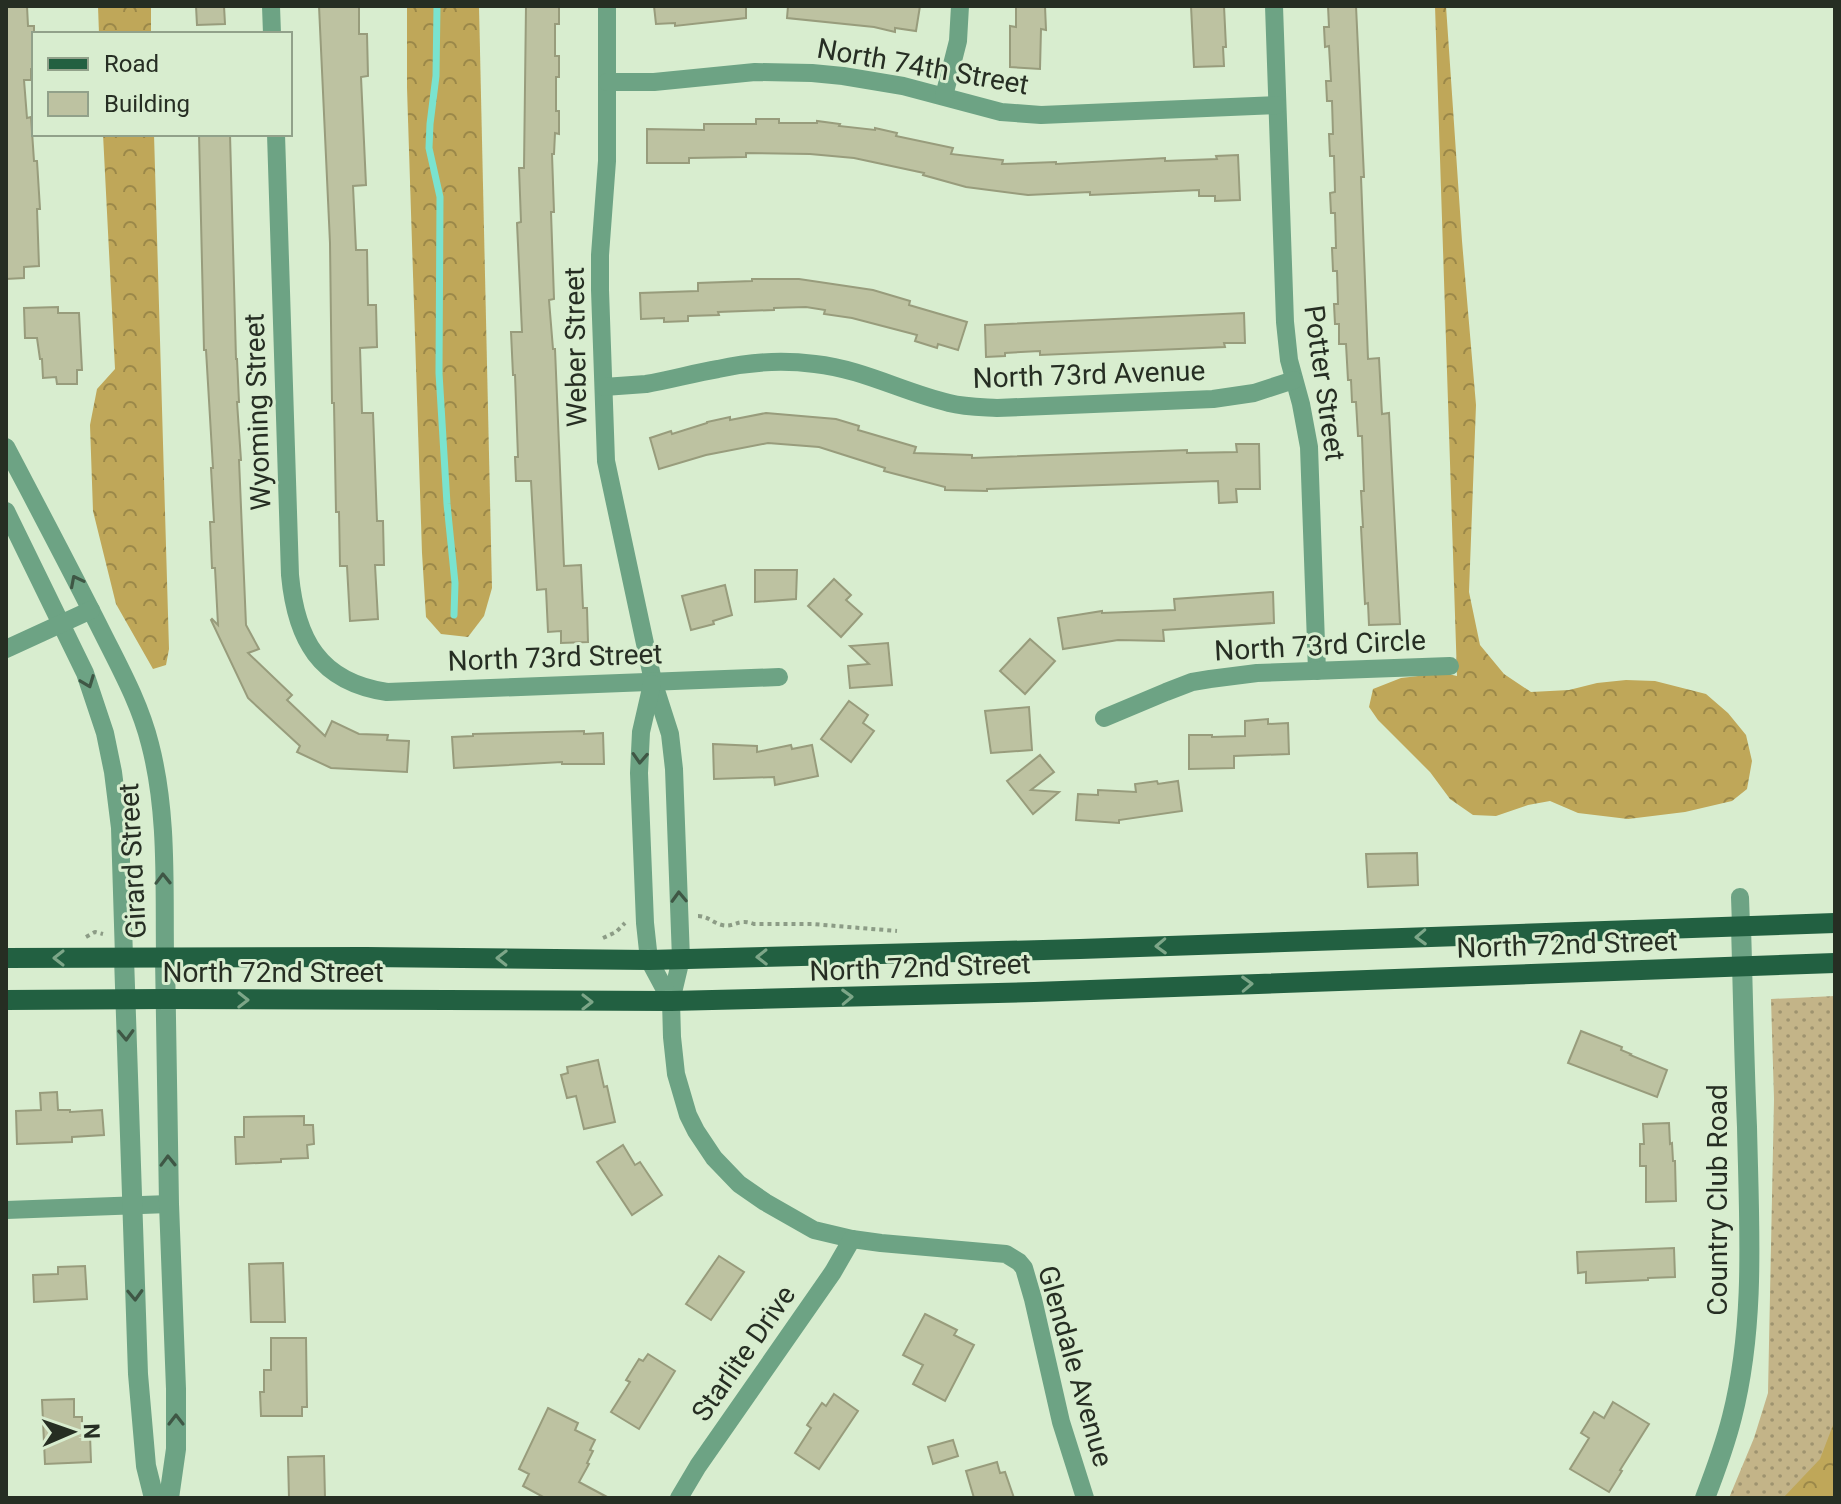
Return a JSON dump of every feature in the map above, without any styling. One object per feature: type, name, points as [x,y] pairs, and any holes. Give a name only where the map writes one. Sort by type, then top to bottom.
[{"type":"main road","name":"North 72nd Street","points":[[6,958],[649,960],[1835,923]]},
{"type":"main road","name":"North 72nd Street","points":[[6,1000],[671,1001],[1034,992],[1835,963]]},
{"type":"street","points":[[271,6],[272,32]]},
{"type":"street","name":"Weber Street","points":[[607,6],[607,161],[600,255],[606,461],[653,681],[670,734],[681,959],[671,1001]]},
{"type":"street","points":[[944,96],[958,41],[960,6]]},
{"type":"street","name":"Potter Street","points":[[1274,6],[1285,322],[1289,360],[1309,447],[1317,671]]},
{"type":"street","name":"North 74th Street","points":[[607,82],[654,82],[784,72],[843,76],[903,86],[1001,112],[1041,115],[1277,105]]},
{"type":"street","name":"Wyoming Street","points":[[276,136],[293,601],[305,637],[323,663],[336,674]]},
{"type":"street","name":"North 73rd Avenue","points":[[604,387],[645,384],[720,368],[769,362],[804,363],[863,373],[951,404],[997,408],[1213,399],[1254,393],[1294,380]]},
{"type":"street","name":"Girard Street","points":[[6,447],[136,701],[150,742],[156,773],[163,843],[169,1204],[176,1389],[176,1449],[169,1498]]},
{"type":"street","name":"Girard Street","points":[[6,511],[85,673],[111,759],[120,828],[138,1374],[146,1466],[154,1498]]},
{"type":"street","points":[[6,649],[91,610]]},
{"type":"street","name":"North 73rd Circle","points":[[1104,718],[1192,682],[1257,673],[1450,666]]},
{"type":"street","name":"North 73rd Street","points":[[336,674],[366,689],[387,692],[779,677]]},
{"type":"street","name":"Weber Street","points":[[653,681],[641,732],[639,773],[645,923],[649,960],[671,1001]]},
{"type":"street","name":"Country Club Road","points":[[1705,1498],[1732,1416],[1747,1320],[1749,1202],[1740,897]]},
{"type":"street","points":[[671,1001],[673,1054],[679,1086],[688,1115],[714,1158],[739,1184],[765,1202],[814,1230],[852,1239]]},
{"type":"street","points":[[6,1210],[169,1204]]},
{"type":"street","name":"Glendale Avenue","points":[[852,1239],[1006,1254],[1019,1262],[1024,1268],[1033,1299],[1061,1422],[1085,1498]]},
{"type":"street","name":"Starlite Drive","points":[[679,1498],[833,1272],[852,1239]]},
{"type":"shaded area","points":[[1835,996],[1835,1498],[1729,1498],[1754,1438],[1768,1393],[1774,1099],[1771,999]]},
{"type":"green space","points":[[98,6],[151,6],[151,32],[99,32]]},
{"type":"green space","points":[[407,6],[479,6],[492,588],[484,616],[468,637],[441,634],[426,617],[407,88]]},
{"type":"green space","points":[[1435,6],[1446,6],[1476,405],[1469,592],[1480,645],[1504,674],[1531,692],[1569,690],[1626,680],[1655,681],[1706,694],[1728,713],[1746,735],[1752,761],[1747,789],[1732,801],[1685,812],[1628,819],[1578,813],[1550,801],[1496,816],[1473,815],[1450,799],[1430,772],[1369,707],[1373,689],[1401,678],[1444,673],[1457,676]]},
{"type":"green space","points":[[103,136],[154,136],[169,649],[166,665],[153,669],[116,604],[93,511],[90,425],[97,389],[115,369]]},
{"type":"green space","points":[[1835,1420],[1835,1498],[1783,1498],[1820,1459]]},
{"type":"building","points":[[6,6],[27,6],[28,26],[34,26],[34,32],[31,80],[24,80],[27,118],[31,117],[34,161],[37,161],[39,266],[24,267],[24,278],[6,279]]},
{"type":"building","points":[[196,6],[224,6],[225,24],[197,25]]},
{"type":"building","points":[[319,6],[359,6],[359,34],[367,34],[368,76],[361,77],[366,185],[353,186],[356,250],[367,250],[368,305],[376,305],[377,347],[360,348],[362,413],[373,413],[377,521],[383,521],[384,565],[375,565],[378,619],[350,621],[347,566],[340,566]]},
{"type":"building","points":[[526,6],[559,6],[559,24],[555,24],[555,56],[559,56],[556,111],[559,111],[559,134],[555,133],[552,154],[554,212],[551,212],[554,299],[549,300],[555,349],[564,566],[581,565],[588,642],[561,643],[561,631],[548,632],[546,589],[537,590],[531,481],[516,481],[515,457],[518,457],[511,332],[522,332],[517,223],[521,222],[519,168],[524,168]]},
{"type":"building","points":[[654,6],[746,6],[746,18],[675,26],[675,23],[656,24]]},
{"type":"building","points":[[788,6],[920,6],[916,31],[895,28],[895,32],[787,18]]},
{"type":"building","points":[[1016,6],[1045,6],[1046,30],[1041,29],[1040,69],[1010,67],[1010,26],[1016,27]]},
{"type":"building","points":[[1191,6],[1224,6],[1224,66],[1194,67]]},
{"type":"building","points":[[1328,6],[1356,6],[1368,359],[1379,358],[1382,414],[1389,413],[1400,624],[1369,625],[1368,603],[1365,604],[1361,527],[1361,491],[1364,491],[1362,436],[1358,436],[1356,402],[1352,402],[1351,380],[1348,380],[1346,344],[1339,344],[1339,324],[1335,324],[1337,271],[1333,271],[1332,248],[1336,248],[1335,213],[1331,213],[1330,193],[1335,192],[1334,156],[1330,156],[1329,134],[1333,134],[1332,101],[1327,101],[1326,81],[1331,81],[1329,46],[1325,47],[1324,27],[1329,27]]},
{"type":"building","points":[[756,119],[779,119],[779,123],[817,121],[875,128],[897,133],[896,136],[953,148],[951,154],[1003,160],[1002,164],[1165,158],[1165,161],[1238,155],[1240,200],[1215,201],[1215,196],[1199,196],[1199,190],[1028,195],[966,187],[924,173],[854,158],[810,154],[746,153],[746,157],[689,158],[689,163],[647,163],[647,129],[704,130],[704,124],[756,124]]},
{"type":"building","points":[[199,136],[230,136],[246,625],[259,649],[248,653],[292,695],[287,700],[325,736],[332,721],[359,734],[388,735],[387,740],[409,741],[407,772],[331,768],[297,752],[300,746],[248,698],[211,620],[218,625],[215,568],[212,568],[210,522],[214,522],[213,468],[204,350]]},
{"type":"building","points":[[799,279],[873,290],[910,301],[909,305],[967,322],[958,350],[938,344],[937,348],[915,341],[917,335],[806,307],[718,312],[719,315],[688,316],[688,321],[641,319],[640,293],[698,291],[698,283]]},
{"type":"building","points":[[58,307],[58,313],[79,313],[82,370],[77,370],[77,384],[57,384],[56,377],[43,378],[37,338],[25,338],[24,308]]},
{"type":"building","points":[[1244,313],[1245,343],[1224,343],[1225,347],[1040,355],[1040,351],[986,357],[985,325]]},
{"type":"building","points":[[766,413],[836,419],[859,426],[858,430],[916,447],[914,453],[972,455],[972,458],[1187,450],[1187,453],[1237,452],[1236,444],[1259,444],[1260,489],[1236,489],[1237,502],[1219,503],[1218,481],[945,490],[945,487],[884,471],[885,468],[819,447],[768,443],[706,455],[659,469],[650,438],[730,417],[730,420]]},
{"type":"building","points":[[755,570],[797,570],[796,599],[755,602]]},
{"type":"building","points":[[834,579],[851,595],[846,600],[862,614],[841,637],[808,606]]},
{"type":"building","points":[[725,585],[732,615],[691,630],[682,596]]},
{"type":"building","points":[[1273,592],[1274,623],[1163,630],[1164,641],[1118,640],[1063,649],[1058,618],[1102,611],[1175,610],[1174,599]]},
{"type":"building","points":[[1030,639],[1055,661],[1025,694],[1000,671]]},
{"type":"building","points":[[888,643],[892,685],[850,688],[848,666],[869,664],[850,646]]},
{"type":"building","points":[[849,701],[868,715],[863,723],[874,731],[851,762],[821,739]]},
{"type":"building","points":[[1029,707],[1032,750],[991,753],[985,711]]},
{"type":"building","points":[[1268,719],[1268,724],[1288,723],[1289,754],[1234,756],[1234,768],[1189,769],[1189,735],[1245,736],[1245,721]]},
{"type":"building","points":[[584,731],[584,734],[603,733],[604,764],[562,762],[454,768],[452,737]]},
{"type":"building","points":[[713,744],[757,746],[757,752],[791,745],[792,749],[812,745],[818,776],[775,785],[774,777],[714,779]]},
{"type":"building","points":[[1040,755],[1054,772],[1031,790],[1059,792],[1033,814],[1007,781]]},
{"type":"building","points":[[1157,781],[1158,784],[1178,781],[1182,811],[1119,820],[1119,823],[1076,820],[1078,794],[1098,795],[1098,790],[1136,792],[1135,784]]},
{"type":"building","points":[[1417,853],[1418,885],[1368,887],[1366,854]]},
{"type":"building","points":[[1581,1031],[1667,1070],[1657,1097],[1568,1063]]},
{"type":"building","points":[[598,1060],[615,1122],[584,1129],[576,1096],[567,1098],[561,1075],[568,1073],[567,1067]]},
{"type":"building","points":[[57,1092],[58,1110],[102,1110],[104,1135],[72,1137],[72,1142],[17,1144],[16,1111],[41,1110],[40,1093]]},
{"type":"building","points":[[304,1116],[304,1125],[313,1125],[314,1144],[307,1145],[308,1158],[236,1164],[235,1137],[244,1137],[244,1117]]},
{"type":"building","points":[[1669,1123],[1675,1161],[1676,1201],[1646,1202],[1646,1166],[1640,1166],[1640,1144],[1644,1144],[1643,1124]]},
{"type":"building","points":[[623,1145],[635,1165],[640,1162],[662,1195],[632,1215],[597,1162]]},
{"type":"building","points":[[1674,1248],[1675,1277],[1586,1283],[1586,1272],[1578,1273],[1577,1252]]},
{"type":"building","points":[[719,1256],[744,1272],[711,1320],[686,1304]]},
{"type":"building","points":[[283,1263],[285,1322],[251,1322],[249,1264]]},
{"type":"building","points":[[85,1266],[87,1299],[34,1302],[33,1275],[58,1274],[58,1267]]},
{"type":"building","points":[[925,1314],[957,1330],[954,1335],[974,1345],[945,1401],[913,1384],[923,1365],[903,1355]]},
{"type":"building","points":[[271,1338],[306,1338],[307,1407],[302,1407],[302,1416],[261,1416],[260,1392],[264,1392],[264,1370],[271,1370]]},
{"type":"building","points":[[648,1354],[675,1371],[639,1429],[611,1412],[630,1382],[626,1380],[639,1359],[643,1361]]},
{"type":"building","points":[[834,1394],[858,1411],[819,1469],[795,1453],[811,1428],[807,1425],[822,1403],[826,1406]]},
{"type":"building","points":[[74,1399],[74,1417],[82,1417],[82,1435],[90,1435],[91,1462],[45,1464],[42,1400]]},
{"type":"building","points":[[1613,1402],[1649,1424],[1609,1492],[1570,1469],[1589,1438],[1581,1433],[1594,1412],[1604,1418]]},
{"type":"building","points":[[548,1408],[578,1423],[575,1430],[595,1440],[590,1450],[593,1451],[589,1464],[579,1482],[609,1498],[545,1498],[523,1486],[529,1474],[519,1469]]},
{"type":"building","points":[[953,1440],[958,1456],[933,1464],[928,1447]]},
{"type":"building","points":[[324,1456],[325,1498],[289,1498],[288,1457]]},
{"type":"building","points":[[997,1462],[1000,1473],[1005,1472],[1014,1498],[974,1498],[966,1471]]},
{"type":"waterway","points":[[437,6],[436,76],[429,148],[440,197],[439,373],[455,583],[454,615]]}]
